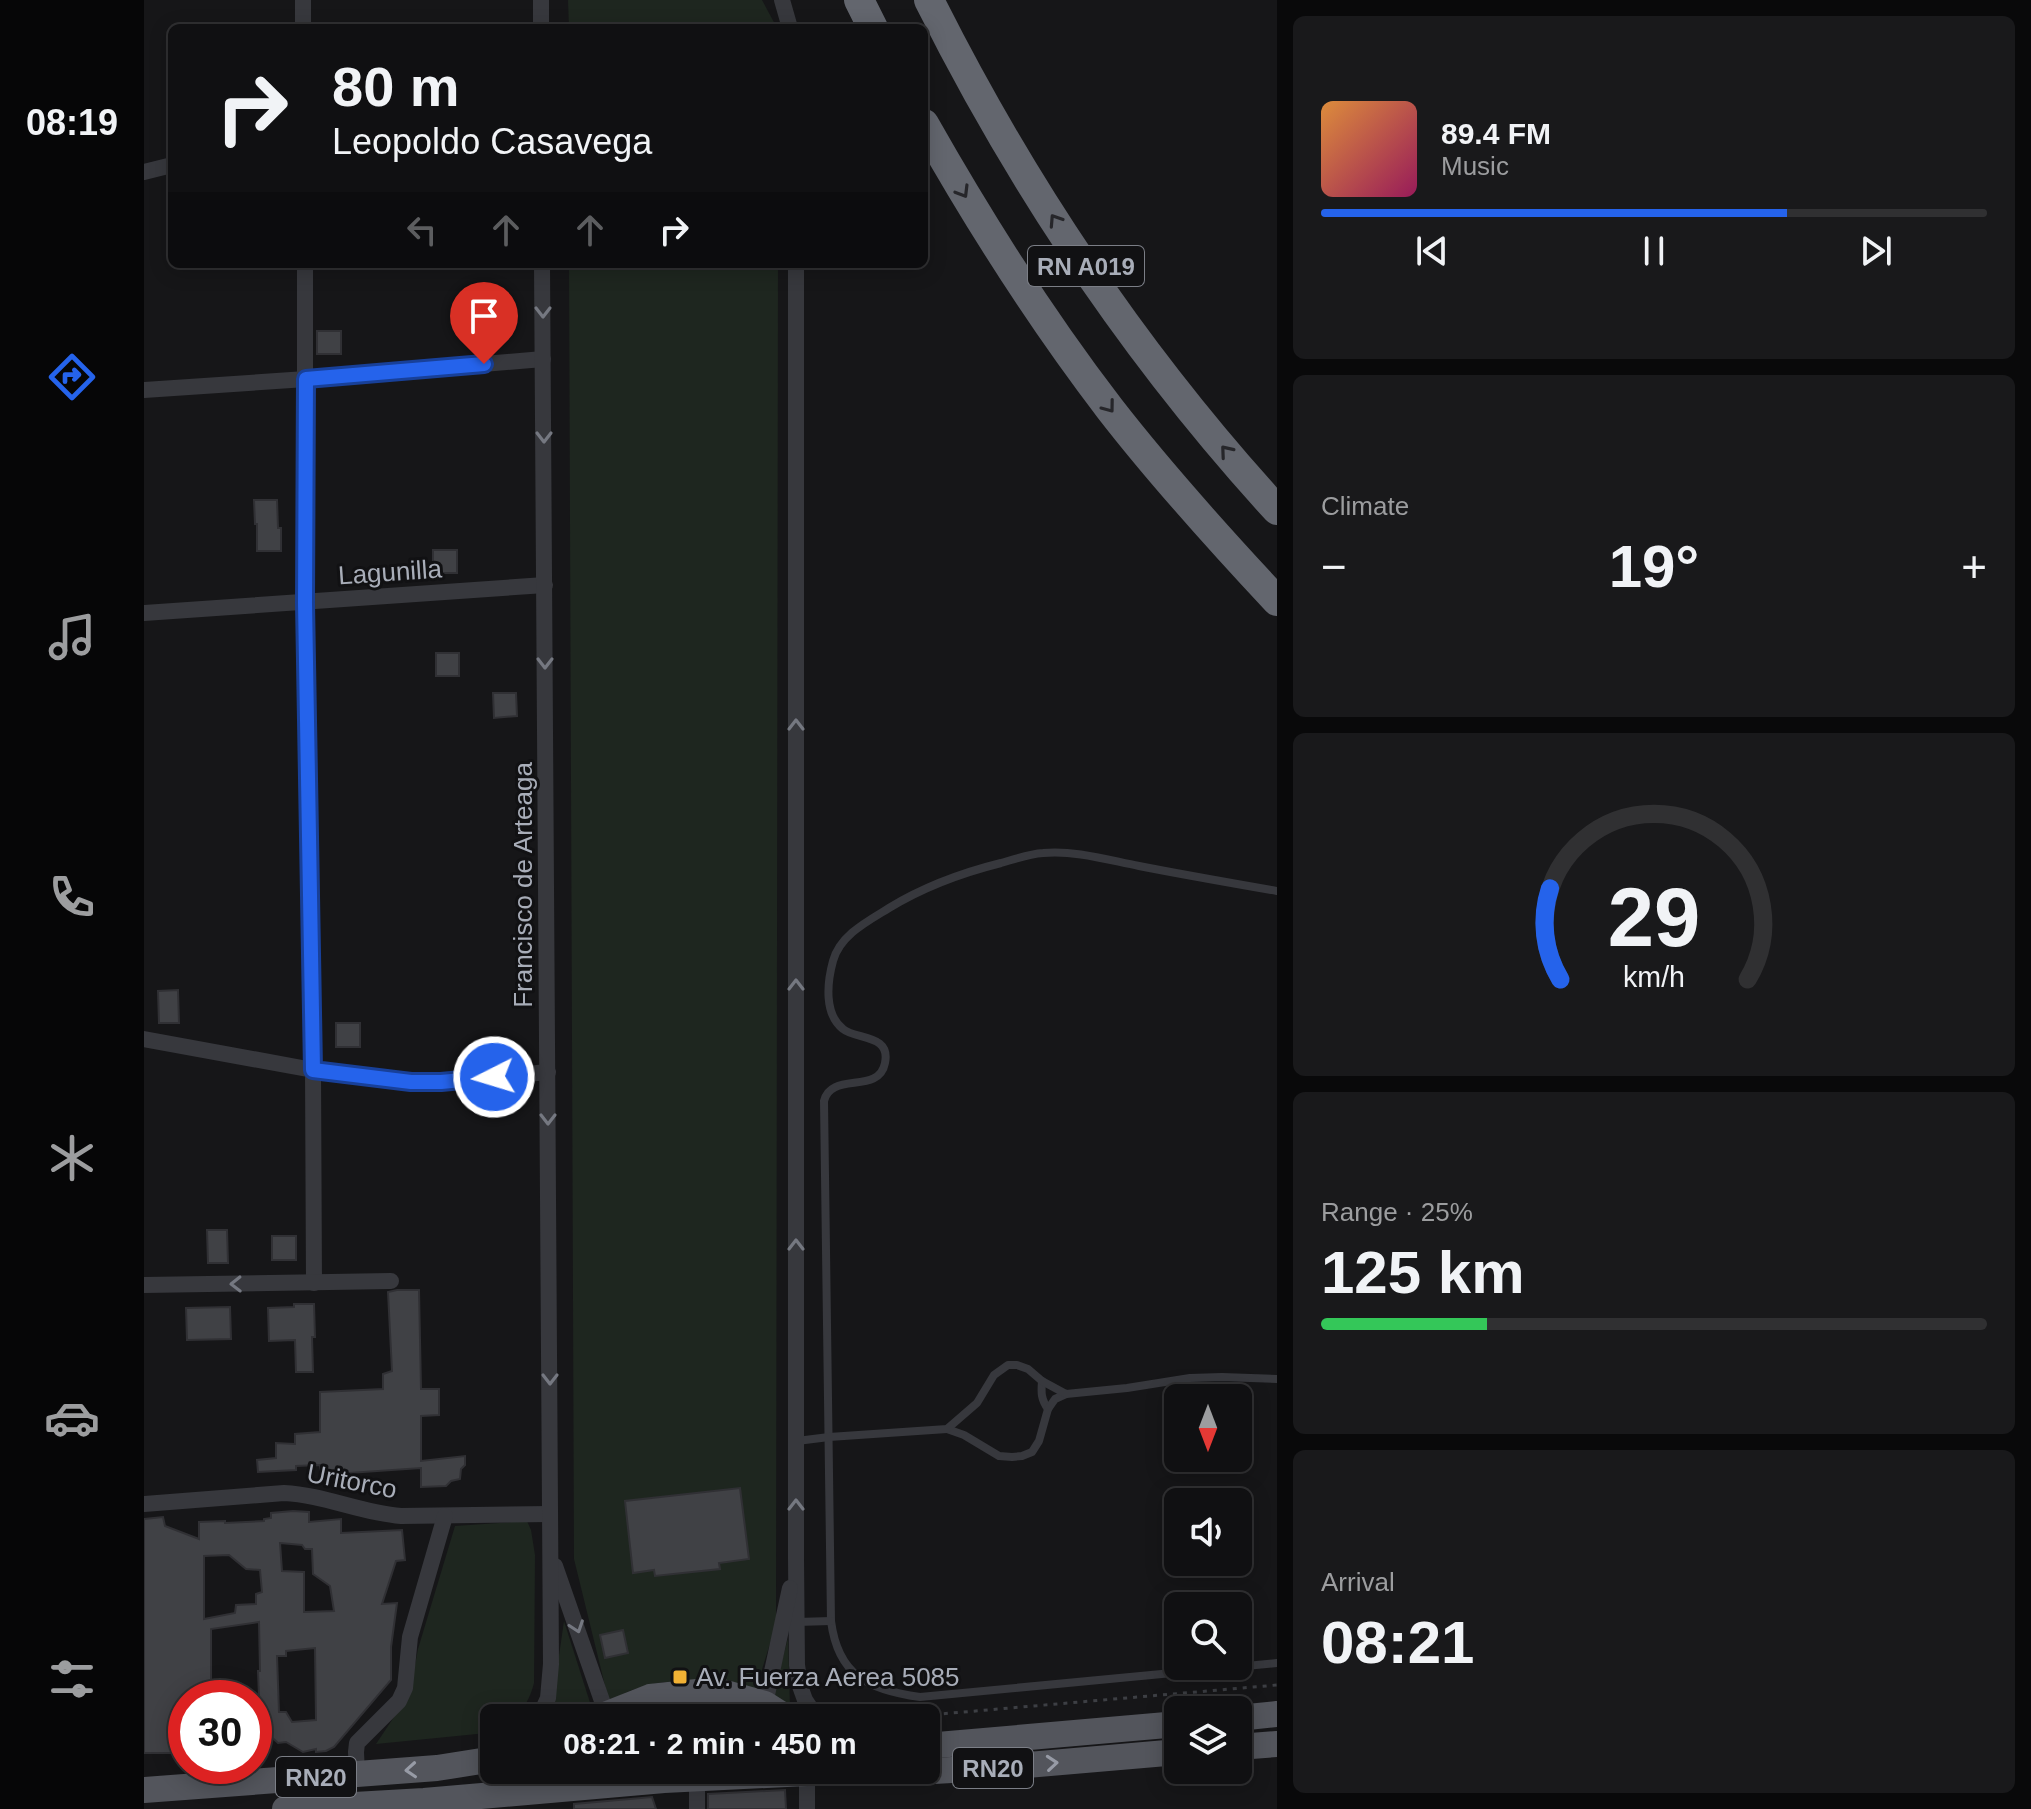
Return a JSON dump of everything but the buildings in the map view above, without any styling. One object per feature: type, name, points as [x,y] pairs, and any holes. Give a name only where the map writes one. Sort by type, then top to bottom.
[{"type":"highway","points":[[859,0],[871,24]]},
{"type":"highway","name":"RN A019","points":[[929,0],[991,115],[1067,238],[1169,381],[1277,510]]},
{"type":"highway","name":"RN A019","points":[[928,131],[1014,272],[1110,408],[1157,467],[1277,601]]},
{"type":"main road","points":[[633,1704],[650,1697],[722,1692],[750,1704]]},
{"type":"main road","points":[[1252,1717],[1277,1714]]},
{"type":"main road","name":"RN20","points":[[940,1745],[1164,1725]]},
{"type":"main road","points":[[1252,1746],[1277,1744]]},
{"type":"main road","name":"RN20","points":[[940,1771],[1164,1753]]},
{"type":"main road","name":"RN20","points":[[144,1790],[437,1768],[480,1760]]},
{"type":"main road","name":"RN20","points":[[285,1809],[424,1805],[585,1784]]},
{"type":"street","points":[[303,0],[303,24]]},
{"type":"street","points":[[541,0],[541,24]]},
{"type":"street","points":[[782,0],[789,24]]},
{"type":"street","points":[[144,172],[168,166]]},
{"type":"street","points":[[305,268],[305,603],[314,1283]]},
{"type":"street","name":"Francisco de Arteaga","points":[[542,268],[551,1553],[550,1682],[545,1704]]},
{"type":"street","points":[[796,268],[796,1559],[800,1686],[808,1704]]},
{"type":"street","points":[[144,390],[543,359]]},
{"type":"street","name":"Lagunilla","points":[[144,613],[545,585]]},
{"type":"street","points":[[144,1039],[313,1070],[411,1082],[548,1072]]},
{"type":"street","points":[[144,1285],[391,1281]]},
{"type":"street","name":"Uritorco","points":[[144,1504],[284,1493],[331,1500],[386,1515],[550,1514]]},
{"type":"street","points":[[357,1774],[357,1743],[399,1701],[405,1688],[410,1637],[445,1516]]},
{"type":"street","name":"Francisco de Arteaga","points":[[551,1553],[600,1704]]},
{"type":"street","points":[[772,1704],[796,1559]]},
{"type":"street","points":[[697,1784],[697,1809]]},
{"type":"street","points":[[807,1784],[807,1809]]},
{"type":"lane","points":[[1277,891],[1071,853],[1042,853],[971,871],[910,895],[851,934],[833,959],[829,1008],[834,1020],[845,1032],[874,1040],[886,1058],[877,1077],[833,1087],[826,1092],[824,1101],[831,1621],[838,1652],[845,1664],[873,1687],[920,1697],[1277,1663]]},
{"type":"lane","points":[[947,1429],[977,1403],[994,1375],[1008,1365],[1028,1369],[1066,1394]]},
{"type":"lane","points":[[796,1441],[947,1429],[964,1435],[999,1456],[1022,1456],[1032,1452],[1039,1441],[1048,1409],[1055,1399],[1066,1394],[1190,1378],[1277,1379]]},
{"type":"lane","points":[[1042,1381],[1042,1402],[1048,1409]]},
{"type":"lane","points":[[797,1622],[831,1621]]},
{"type":"path","points":[[940,1714],[1277,1685]]},
{"type":"shaded area","points":[[568,0],[762,0],[775,24],[569,24]]},
{"type":"shaded area","points":[[569,268],[778,268],[776,1624],[756,1689],[699,1682],[663,1682],[627,1692],[609,1702],[574,1559]]},
{"type":"shaded area","points":[[527,1521],[531,1530],[535,1555],[534,1683],[529,1698],[525,1704],[480,1704],[480,1734],[376,1744],[410,1693],[418,1649],[455,1526]]},
{"type":"shaded area","points":[[564,1621],[590,1704],[552,1704]]},
{"type":"shaded area","points":[[788,1638],[790,1704],[772,1699]]},
{"type":"place","name":"Av. Fuerza Aerea 5085","points":[[680,1677]]},
{"type":"route","points":[[484,364],[306,379],[305,603],[313,1070],[411,1082],[494,1077]]}]
